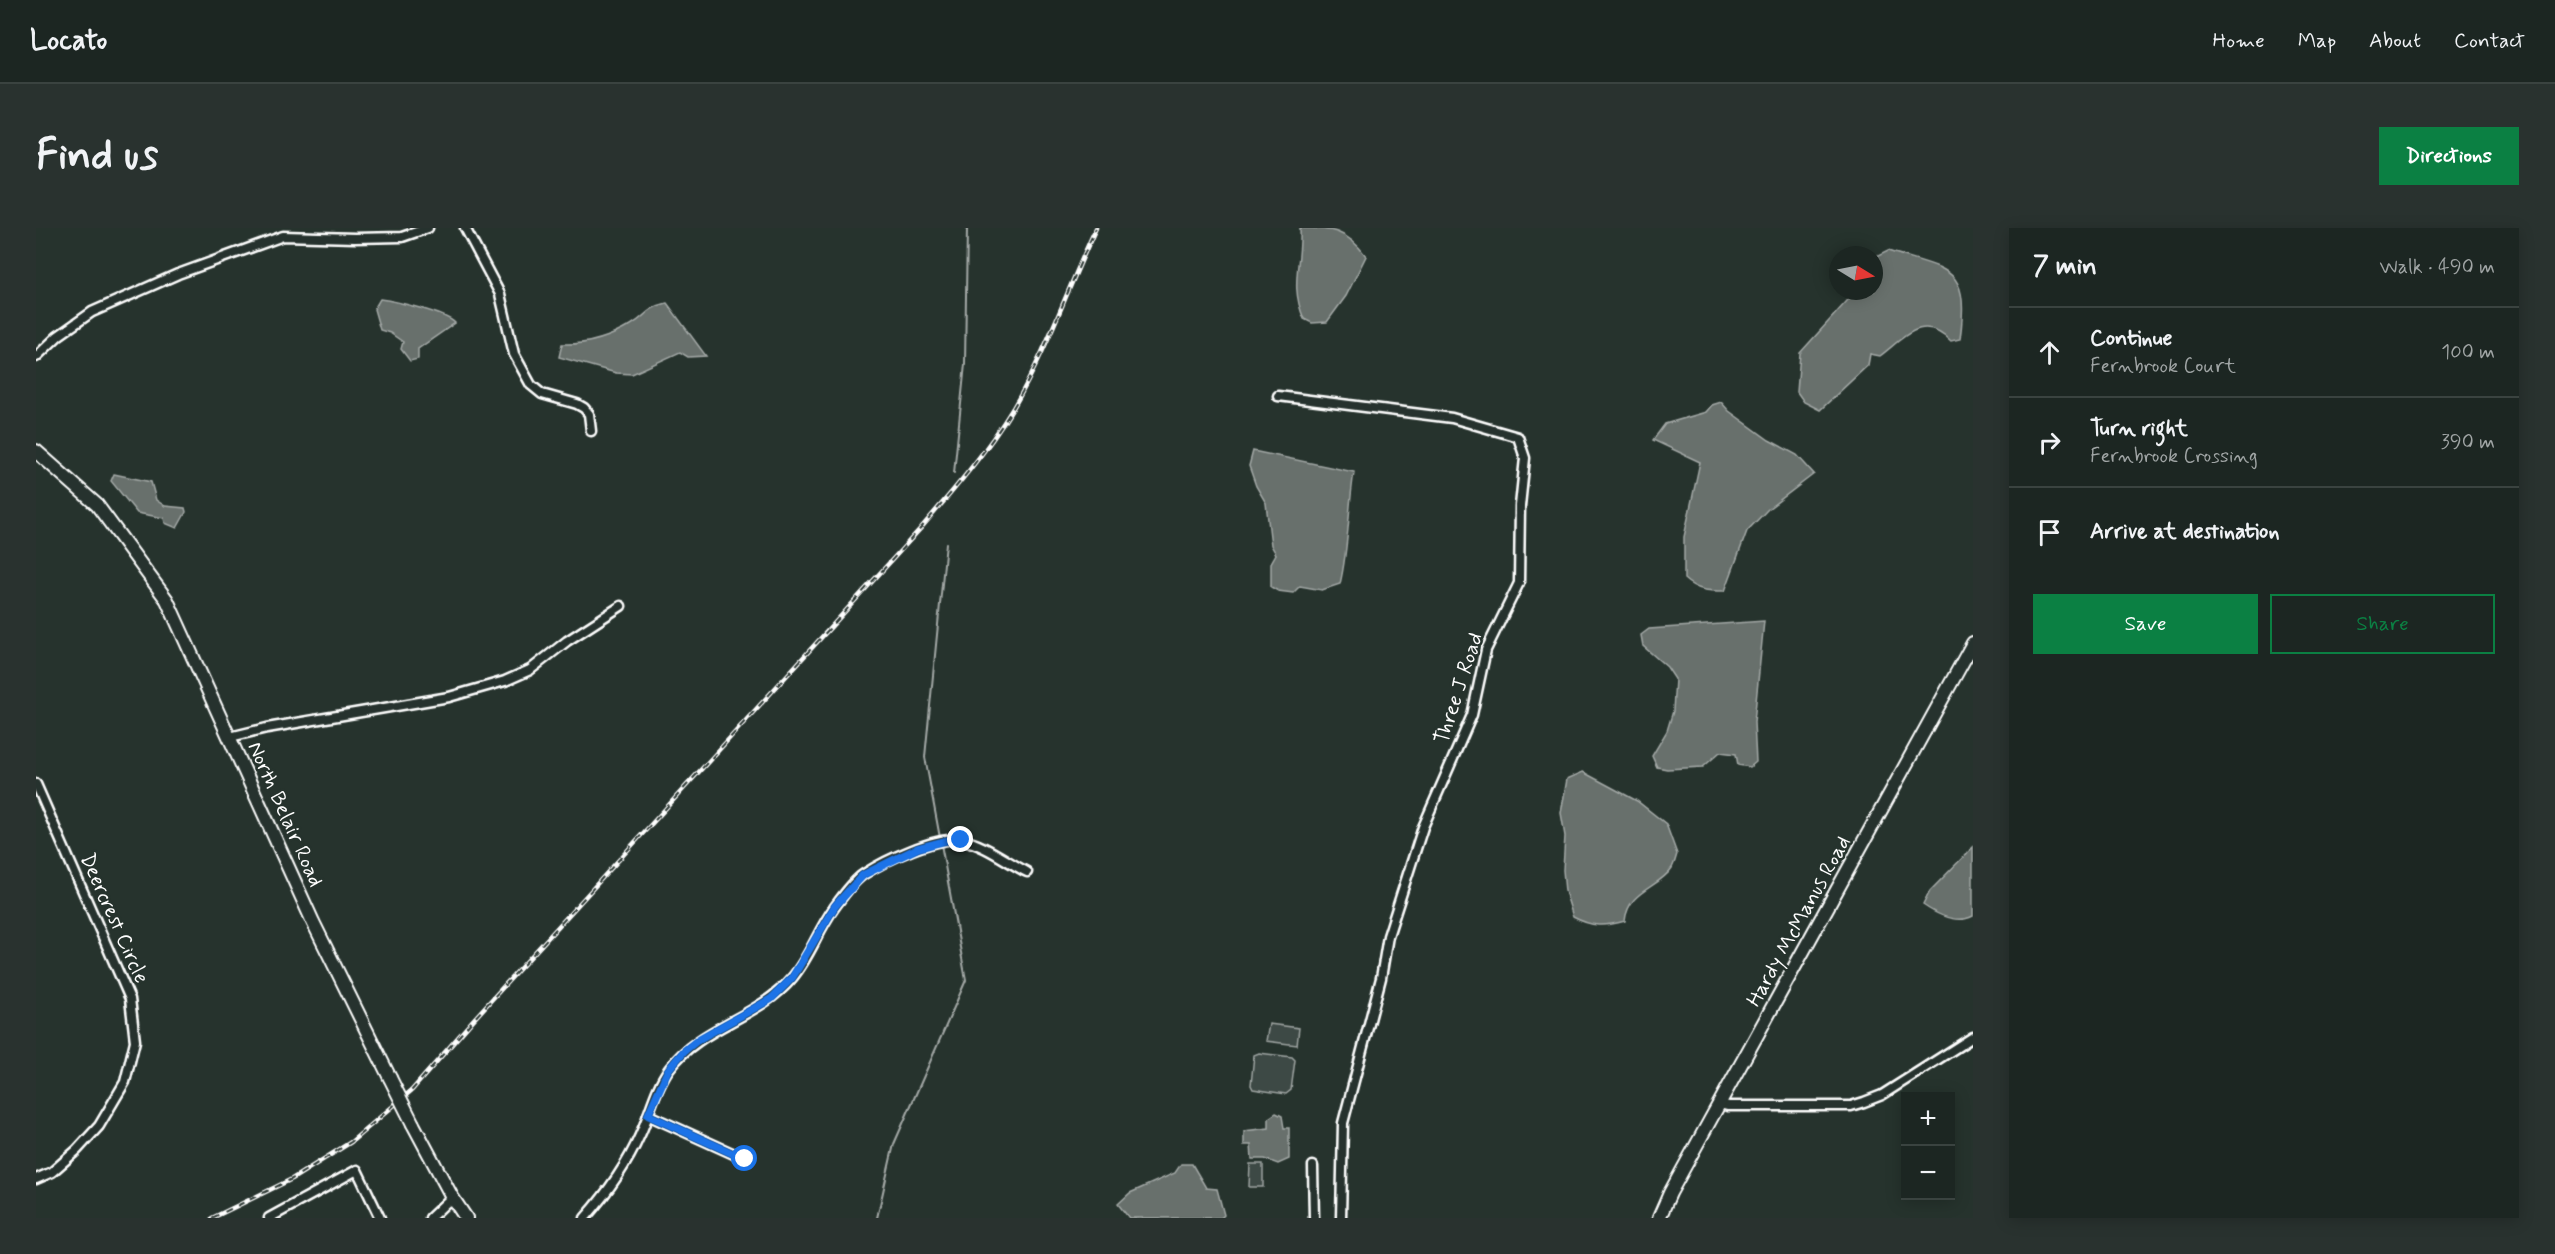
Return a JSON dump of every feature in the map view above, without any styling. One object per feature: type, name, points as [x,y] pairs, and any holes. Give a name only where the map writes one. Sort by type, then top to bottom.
[{"type":"street","points":[[36,357],[58,336],[92,312],[178,274],[284,236],[402,237],[428,228]]},
{"type":"street","points":[[465,228],[500,294],[514,354],[531,385],[542,394],[584,408],[589,414],[591,431]]},
{"type":"street","name":"Three J Road","points":[[1278,396],[1452,418],[1518,437],[1525,458],[1520,506],[1519,584],[1486,650],[1472,715],[1423,827],[1388,936],[1381,978],[1343,1123],[1341,1218]]},
{"type":"street","name":"North Belair Road","points":[[36,451],[97,505],[167,600],[323,943],[413,1124],[452,1197],[466,1218]]},
{"type":"street","points":[[230,737],[267,728],[449,697],[505,681],[530,670],[567,641],[621,606]]},
{"type":"street","name":"Hardy McManus Road","points":[[1659,1218],[1973,643]]},
{"type":"street","name":"Deercrest Circle","points":[[36,784],[130,999],[135,1041],[126,1082],[99,1126],[52,1172],[36,1179]]},
{"type":"street","points":[[585,1218],[608,1193],[621,1173],[668,1070],[684,1051],[699,1039],[771,999],[792,978],[835,906],[863,875],[918,848],[949,840],[961,840],[974,844],[1027,872]]},
{"type":"street","points":[[1720,1104],[1728,1106],[1851,1106],[1882,1095],[1973,1037]]},
{"type":"street","points":[[648,1115],[745,1159]]},
{"type":"street","points":[[1313,1166],[1314,1218]]},
{"type":"street","points":[[269,1218],[283,1215],[357,1170],[380,1218]]},
{"type":"street","points":[[430,1218],[452,1197]]},
{"type":"shaded area","points":[[1300,228],[1338,232],[1359,247],[1366,256],[1346,296],[1327,322],[1312,323],[1304,319],[1300,306],[1297,284]]},
{"type":"shaded area","points":[[1888,251],[1927,263],[1951,275],[1958,284],[1962,297],[1960,339],[1951,341],[1932,329],[1915,330],[1880,356],[1870,354],[1868,365],[1820,410],[1804,402],[1797,392],[1800,353],[1848,300],[1883,300],[1883,254]]},
{"type":"shaded area","points":[[380,299],[431,312],[455,323],[418,349],[418,359],[410,361],[401,349],[403,342],[390,333],[380,330],[374,309]]},
{"type":"shaded area","points":[[667,303],[706,356],[688,357],[680,352],[632,374],[616,373],[559,357],[562,344],[589,342],[607,337],[636,322],[655,307]]},
{"type":"shaded area","points":[[1721,402],[1729,411],[1769,440],[1797,455],[1814,474],[1768,509],[1747,531],[1725,591],[1713,591],[1703,590],[1684,579],[1684,537],[1700,462],[1653,440],[1665,424],[1706,412],[1712,405]]},
{"type":"shaded area","points":[[1253,451],[1354,472],[1340,584],[1322,590],[1300,586],[1293,593],[1278,591],[1271,587],[1271,563],[1276,554],[1271,545],[1266,503],[1256,486],[1249,466]]},
{"type":"shaded area","points":[[114,474],[151,482],[156,500],[165,506],[185,508],[186,512],[177,528],[165,523],[164,518],[137,513],[111,481]]},
{"type":"shaded area","points":[[1764,621],[1754,722],[1756,762],[1750,767],[1738,765],[1736,754],[1720,752],[1703,767],[1667,769],[1657,767],[1652,756],[1667,731],[1673,711],[1675,679],[1667,667],[1643,646],[1641,635],[1649,629]]},
{"type":"shaded area","points":[[1583,772],[1637,801],[1666,824],[1677,854],[1672,868],[1632,902],[1625,921],[1618,923],[1592,924],[1573,917],[1565,891],[1563,870],[1565,836],[1561,813],[1567,779]]},
{"type":"shaded area","points":[[1973,847],[1973,916],[1953,919],[1940,915],[1923,905],[1930,891]]},
{"type":"shaded area","points":[[1269,1024],[1299,1028],[1297,1045],[1266,1041]]},
{"type":"shaded area","points":[[1259,1053],[1292,1057],[1295,1060],[1291,1090],[1286,1094],[1253,1089],[1251,1085],[1254,1055]]},
{"type":"shaded area","points":[[1276,1113],[1282,1116],[1284,1128],[1289,1128],[1289,1159],[1278,1164],[1265,1159],[1252,1159],[1251,1145],[1244,1145],[1244,1131],[1269,1128],[1269,1118]]},
{"type":"shaded area","points":[[1181,1164],[1192,1164],[1206,1188],[1217,1189],[1224,1215],[1221,1218],[1129,1218],[1118,1204],[1130,1193],[1175,1173]]},
{"type":"shaded area","points":[[1250,1164],[1263,1164],[1263,1187],[1249,1187]]},
{"type":"waterway","points":[[954,473],[965,364],[967,228]]},
{"type":"waterway","points":[[940,838],[925,757],[946,543]]},
{"type":"waterway","points":[[877,1218],[894,1144],[966,980],[941,844]]},
{"type":"railway","points":[[212,1218],[292,1179],[351,1142],[412,1090],[921,528],[958,485],[1013,408],[1047,342],[1096,228]]},
{"type":"route","points":[[745,1159],[648,1115],[668,1070],[684,1051],[699,1039],[771,999],[804,963],[835,906],[863,875],[918,848],[949,840],[961,840]]}]
